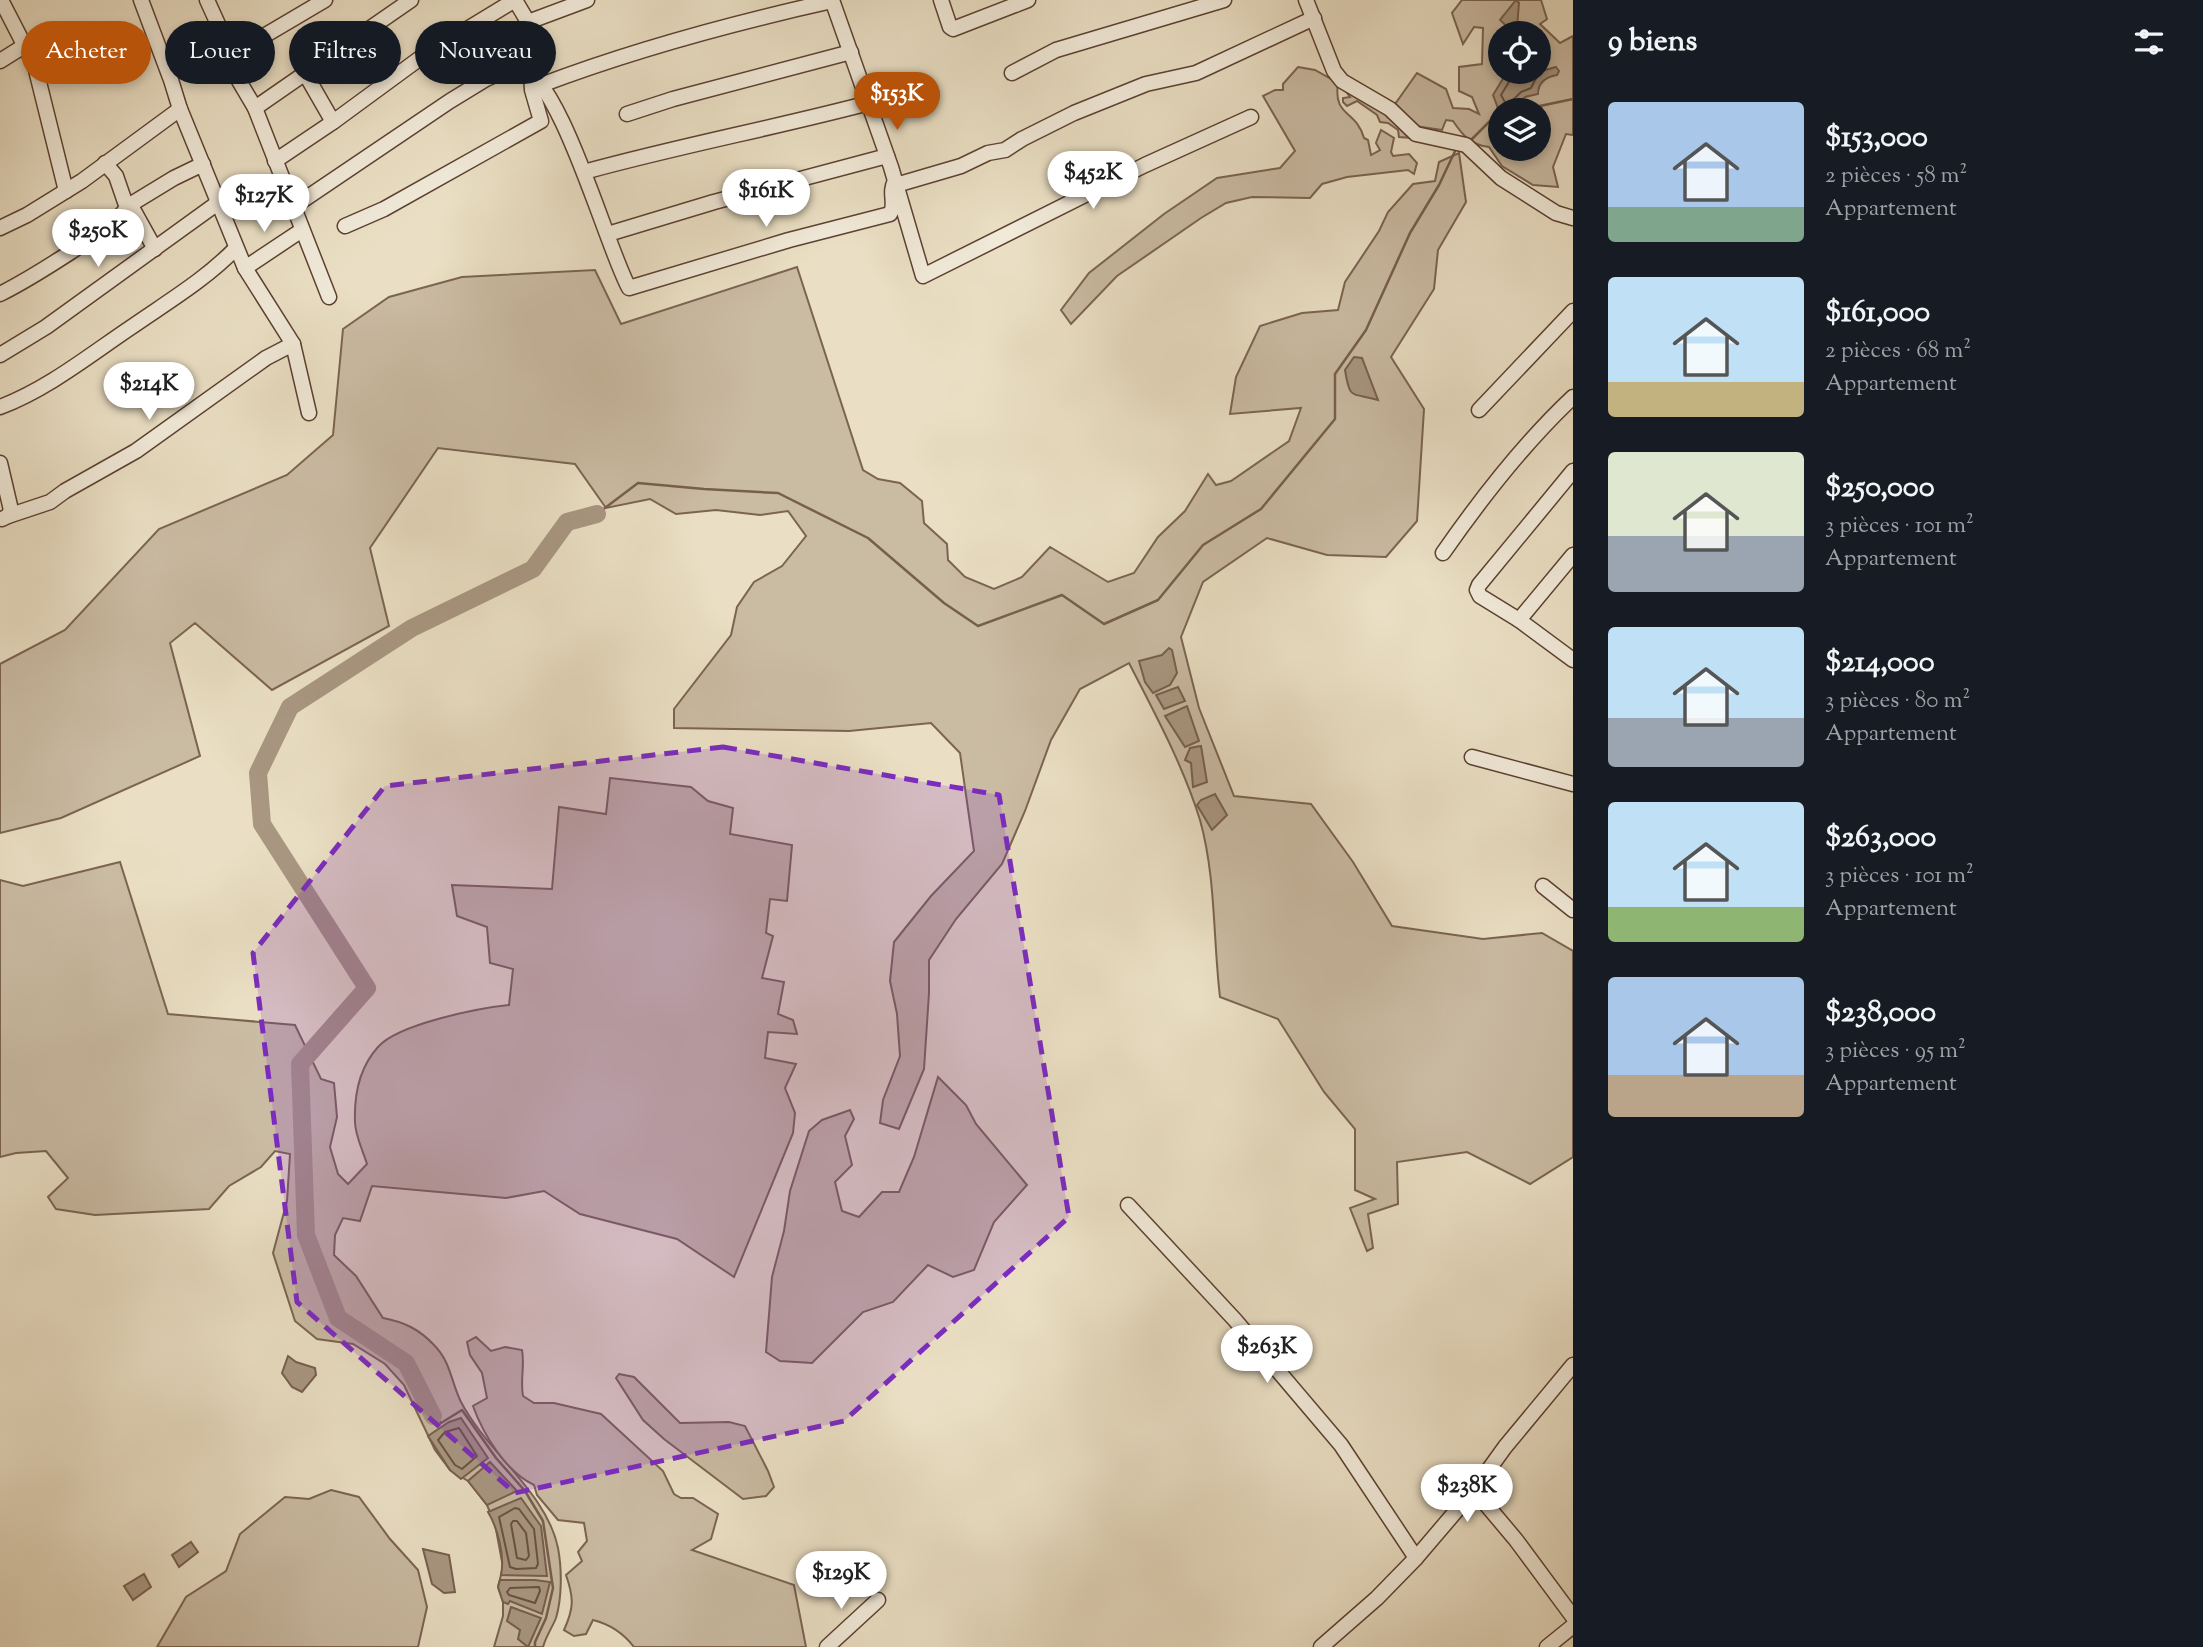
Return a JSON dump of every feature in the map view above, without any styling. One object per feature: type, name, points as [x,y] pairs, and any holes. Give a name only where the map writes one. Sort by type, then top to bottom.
[{"type":"street","points":[[1,0],[21,40]]},
{"type":"street","points":[[141,0],[172,80],[180,109],[236,248],[245,268],[293,344],[309,413]]},
{"type":"street","points":[[206,0],[216,21]]},
{"type":"street","points":[[275,30],[325,0]]},
{"type":"street","points":[[382,21],[411,0]]},
{"type":"street","points":[[275,161],[424,56],[515,0],[528,22],[587,0]]},
{"type":"street","points":[[941,0],[953,29],[1028,0]]},
{"type":"street","points":[[1012,73],[1056,50],[1224,0]]},
{"type":"street","points":[[1306,0],[1334,71],[1342,81],[1390,109],[1416,134],[1466,145],[1501,178],[1556,213],[1573,218]]},
{"type":"street","points":[[1251,117],[1145,165],[923,276],[895,183],[887,156],[832,1],[677,38],[541,85],[584,172],[630,288],[789,240],[890,214],[893,208],[891,191],[895,183],[961,166],[988,153],[1005,150],[1074,113],[1136,88],[1196,73],[1314,18]]},
{"type":"street","points":[[0,61],[21,48]]},
{"type":"street","points":[[627,114],[673,99],[851,52]]},
{"type":"street","points":[[39,84],[66,191]]},
{"type":"street","points":[[241,84],[255,108],[329,296]]},
{"type":"street","points":[[255,108],[292,84]]},
{"type":"street","points":[[311,84],[333,122]]},
{"type":"street","points":[[293,207],[401,132],[478,84]]},
{"type":"street","points":[[345,226],[384,209],[541,121],[532,84]]},
{"type":"street","points":[[584,172],[869,103]]},
{"type":"street","points":[[0,228],[66,191],[180,109]]},
{"type":"street","points":[[608,234],[714,202],[887,156]]},
{"type":"street","points":[[105,163],[116,176],[129,206],[155,249]]},
{"type":"street","points":[[0,294],[45,269],[111,223],[129,206],[174,178],[203,164]]},
{"type":"street","points":[[0,355],[46,327],[219,202]]},
{"type":"street","points":[[245,268],[302,230]]},
{"type":"street","points":[[0,407],[52,380],[180,294],[218,267],[236,248]]},
{"type":"street","points":[[1479,410],[1573,312]]},
{"type":"street","points":[[4,517],[50,502],[136,452],[266,358],[293,344]]},
{"type":"street","points":[[1444,552],[1511,463],[1573,397]]},
{"type":"street","points":[[0,463],[11,510],[4,517]]},
{"type":"street","points":[[1571,654],[1480,596],[1477,590],[1573,471]]},
{"type":"street","points":[[1519,620],[1573,555]]},
{"type":"street","points":[[1472,757],[1573,784]]},
{"type":"street","points":[[1543,886],[1573,910]]},
{"type":"street","points":[[1128,1205],[1235,1320],[1341,1445],[1416,1558]]},
{"type":"street","points":[[1327,1645],[1416,1558],[1573,1365]]},
{"type":"street","points":[[1474,1490],[1516,1540],[1573,1617]]},
{"type":"street","points":[[827,1647],[878,1600]]},
{"type":"street","points":[[1547,1647],[1573,1626]]},
{"type":"highlighted area","points":[[723,747],[999,795],[1069,1217],[844,1421],[515,1493],[297,1302],[253,953],[385,786]]},
{"type":"shaded area","points":[[1462,0],[1541,0],[1547,19],[1544,21],[1488,21],[1488,84],[1551,84],[1551,34],[1560,43],[1573,36],[1573,135],[1566,134],[1553,167],[1558,187],[1533,185],[1502,166],[1499,161],[1551,161],[1551,98],[1488,98],[1488,147],[1468,139],[1453,121],[1446,120],[1442,130],[1408,125],[1393,107],[1417,73],[1446,89],[1453,108],[1469,109],[1479,114],[1472,97],[1459,91],[1459,67],[1482,64],[1483,28],[1474,27],[1463,44],[1452,13]]},
{"type":"shaded area","points":[[1298,67],[1315,70],[1338,83],[1339,102],[1368,140],[1371,155],[1380,150],[1376,143],[1381,130],[1394,138],[1391,152],[1393,156],[1409,154],[1417,163],[1414,174],[1408,170],[1347,177],[1322,184],[1310,198],[1252,197],[1226,203],[1117,276],[1071,324],[1061,310],[1089,273],[1164,214],[1217,178],[1280,168],[1295,151],[1263,96],[1275,90],[1283,90],[1283,84]]},
{"type":"shaded area","points":[[1345,90],[1389,111],[1413,138],[1399,137],[1398,130],[1388,123],[1380,122],[1377,115],[1357,101],[1347,106],[1343,98],[1350,97]]},
{"type":"shaded area","points":[[1459,153],[1466,202],[1438,250],[1434,289],[1391,357],[1424,409],[1417,521],[1386,557],[1327,555],[1267,538],[1203,582],[1181,637],[1199,708],[1234,796],[1311,804],[1353,862],[1392,926],[1483,939],[1542,933],[1573,951],[1573,1157],[1530,1184],[1467,1152],[1397,1162],[1398,1204],[1368,1214],[1373,1248],[1367,1251],[1350,1208],[1375,1199],[1355,1190],[1355,1129],[1324,1092],[1278,1019],[1220,997],[1212,886],[1200,820],[1177,760],[1129,663],[1080,689],[1051,740],[1002,864],[956,919],[929,960],[924,1069],[899,1129],[880,1123],[883,1100],[900,1056],[897,1014],[890,981],[894,942],[931,896],[974,851],[960,753],[931,723],[849,731],[674,728],[674,709],[731,635],[737,607],[754,582],[782,566],[806,536],[788,511],[760,515],[716,510],[676,514],[650,499],[606,508],[575,464],[438,448],[370,548],[389,626],[272,690],[195,623],[170,643],[200,756],[61,818],[0,833],[0,664],[65,630],[159,529],[287,475],[333,435],[343,329],[389,297],[462,277],[595,270],[621,324],[797,267],[863,470],[878,479],[900,483],[922,501],[924,523],[947,544],[948,560],[965,577],[994,589],[1022,577],[1050,547],[1108,582],[1134,573],[1158,537],[1185,511],[1208,474],[1216,485],[1231,481],[1289,441],[1301,408],[1230,414],[1236,377],[1260,326],[1302,313],[1338,310],[1345,282],[1379,231],[1388,212],[1413,184],[1435,181],[1439,162]]},
{"type":"shaded area","points":[[610,778],[691,787],[708,801],[733,808],[730,834],[792,845],[787,901],[770,899],[766,933],[773,936],[762,978],[784,982],[778,1014],[793,1020],[797,1034],[768,1032],[765,1058],[796,1064],[785,1088],[795,1113],[793,1133],[734,1277],[677,1239],[580,1214],[544,1191],[506,1198],[372,1186],[360,1221],[343,1218],[335,1235],[334,1255],[356,1276],[383,1318],[417,1330],[440,1352],[461,1402],[472,1420],[529,1491],[552,1528],[559,1556],[560,1593],[556,1618],[543,1647],[494,1647],[503,1616],[503,1602],[498,1587],[503,1567],[495,1524],[487,1505],[468,1481],[450,1470],[435,1450],[404,1385],[385,1364],[353,1344],[317,1339],[295,1321],[273,1253],[287,1201],[290,1154],[275,1151],[261,1167],[229,1186],[209,1209],[95,1215],[56,1209],[48,1197],[68,1178],[46,1151],[0,1157],[0,880],[23,886],[120,862],[168,1014],[295,1025],[321,1079],[334,1083],[337,1117],[330,1147],[338,1174],[348,1184],[367,1164],[356,1132],[355,1102],[362,1073],[378,1047],[388,1039],[420,1024],[509,1005],[513,969],[490,963],[487,927],[457,916],[452,885],[552,889],[559,807],[606,814]]},
{"type":"shaded area","points":[[938,1077],[966,1105],[976,1124],[1027,1185],[994,1222],[974,1270],[953,1277],[928,1265],[893,1302],[863,1312],[812,1363],[780,1361],[766,1352],[772,1277],[784,1231],[790,1191],[809,1131],[822,1120],[850,1110],[854,1119],[845,1136],[852,1165],[835,1182],[842,1211],[859,1217],[882,1192],[899,1192],[914,1157]]},
{"type":"shaded area","points":[[476,1337],[491,1351],[505,1347],[522,1350],[523,1396],[534,1403],[554,1403],[601,1414],[663,1471],[674,1494],[681,1498],[693,1498],[718,1514],[711,1539],[692,1550],[794,1585],[806,1647],[634,1647],[616,1630],[593,1620],[586,1634],[574,1636],[564,1630],[572,1603],[566,1575],[582,1561],[578,1552],[587,1541],[584,1523],[558,1520],[537,1495],[534,1485],[505,1462],[489,1440],[473,1406],[487,1398],[482,1373],[470,1355],[467,1342]]},
{"type":"shaded area","points":[[619,1374],[634,1377],[680,1423],[729,1422],[745,1426],[774,1487],[766,1496],[743,1499],[643,1420],[616,1378]]},
{"type":"shaded area","points":[[331,1490],[359,1497],[390,1539],[418,1570],[427,1607],[418,1647],[157,1647],[186,1597],[226,1571],[240,1534],[285,1497],[309,1499]]},
{"type":"water","points":[[1516,0],[1519,3],[1518,21],[1500,20]]},
{"type":"water","points":[[1556,67],[1559,71],[1557,75],[1551,76],[1551,68]]},
{"type":"water","points":[[1500,84],[1541,84],[1538,94],[1524,98],[1494,98],[1493,95]]},
{"type":"water","points":[[1354,357],[1362,358],[1378,400],[1353,394],[1348,387],[1345,370]]},
{"type":"water","points":[[1169,648],[1172,650],[1177,673],[1170,685],[1153,693],[1145,682],[1139,661],[1162,655]]},
{"type":"water","points":[[1178,687],[1185,701],[1164,709],[1156,695]]},
{"type":"water","points":[[1187,706],[1199,741],[1185,747],[1165,716]]},
{"type":"water","points":[[1201,746],[1207,782],[1193,787],[1191,763],[1185,760],[1190,748]]},
{"type":"water","points":[[1215,794],[1227,815],[1212,830],[1197,805],[1201,800]]},
{"type":"water","points":[[288,1356],[296,1362],[315,1368],[316,1375],[302,1392],[292,1387],[282,1373]]},
{"type":"water","points":[[461,1418],[488,1458],[461,1479],[450,1470],[428,1436],[449,1422]]},
{"type":"water","points":[[490,1462],[517,1491],[487,1505],[468,1481]]},
{"type":"water","points":[[521,1498],[541,1526],[547,1576],[501,1575],[500,1543],[488,1512]]},
{"type":"water","points":[[191,1542],[198,1552],[179,1567],[172,1555]]},
{"type":"water","points":[[423,1549],[449,1555],[455,1592],[444,1593],[432,1584]]},
{"type":"water","points":[[144,1574],[151,1587],[133,1600],[124,1586]]},
{"type":"water","points":[[500,1580],[550,1582],[542,1614],[510,1601],[508,1604],[503,1602],[498,1587]]},
{"type":"water","points":[[511,1607],[541,1618],[528,1647],[518,1639],[520,1630],[507,1621]]},
{"type":"waterway","points":[[1551,104],[1573,99]]},
{"type":"waterway","points":[[1470,141],[1488,123]]},
{"type":"waterway","points":[[597,514],[638,483],[778,493],[868,538],[944,603],[978,626],[1062,595],[1104,624],[1158,600],[1203,545],[1261,509],[1335,419],[1335,374],[1366,330],[1410,233],[1439,185],[1456,149]]},
{"type":"waterway","points":[[433,1416],[406,1363],[338,1318],[306,1235],[300,1064],[367,988],[262,824],[258,773],[290,707],[412,628],[533,569],[567,522],[597,514]]},
{"type":"waterway","points":[[433,1416],[441,1423],[462,1410],[496,1458],[525,1491],[543,1521],[553,1588],[535,1647]]}]
